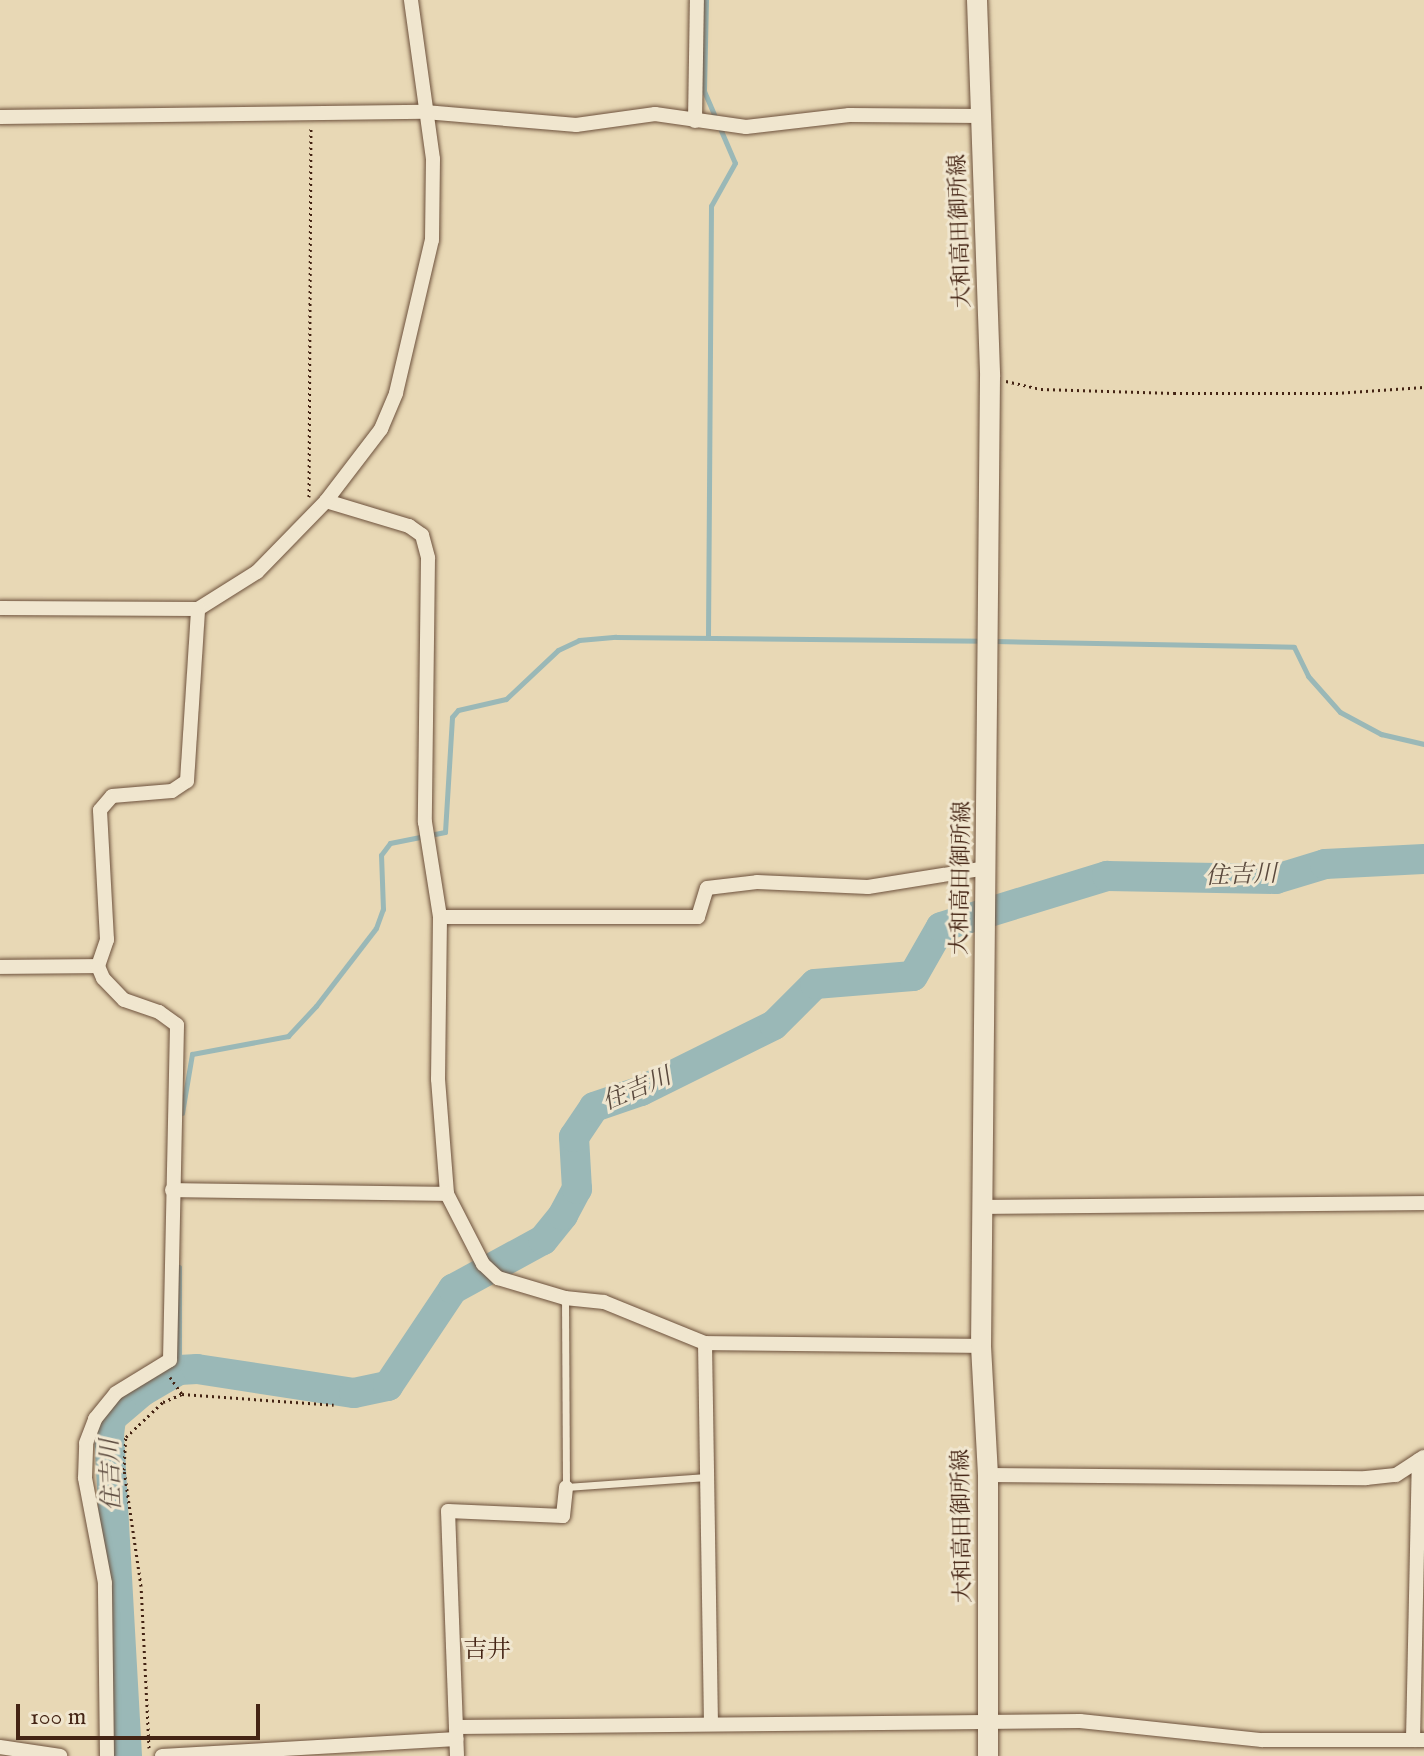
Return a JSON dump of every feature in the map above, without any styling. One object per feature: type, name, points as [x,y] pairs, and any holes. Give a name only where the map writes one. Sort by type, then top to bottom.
[{"type":"main road","name":"大和高田御所線","points":[[977,0],[990,377],[981,1346],[988,1475],[988,1756]]},
{"type":"street","points":[[0,608],[198,609],[257,572],[326,501],[381,429],[416,313],[432,240],[433,159],[411,0]]},
{"type":"street","points":[[695,121],[697,0]]},
{"type":"street","points":[[0,117],[312,116],[425,112],[576,125],[655,114],[746,127],[849,115],[981,116]]},
{"type":"street","points":[[326,501],[409,526],[422,535],[428,558],[425,822],[440,917],[438,1079],[447,1194],[491,1273],[565,1298],[604,1302],[705,1343],[981,1346]]},
{"type":"street","points":[[98,966],[107,940],[100,810],[112,796],[172,791],[187,781],[198,609]]},
{"type":"street","points":[[440,917],[698,917],[707,888],[757,882],[868,887],[986,868]]},
{"type":"street","points":[[0,967],[98,966]]},
{"type":"street","points":[[98,966],[124,1000],[159,1012],[177,1025],[170,1360],[116,1393],[95,1419],[86,1443],[85,1478],[105,1583],[107,1756]]},
{"type":"street","points":[[172,1190],[447,1194]]},
{"type":"street","points":[[983,1207],[1424,1203]]},
{"type":"street","points":[[705,1343],[711,1722]]},
{"type":"street","points":[[988,1475],[1366,1478],[1396,1475],[1422,1459]]},
{"type":"street","points":[[162,1756],[457,1733],[711,1722],[1103,1722],[1287,1740],[1419,1740],[1422,1459]]},
{"type":"street","points":[[457,1756],[448,1511],[563,1516],[566,1487]]},
{"type":"street","points":[[1286,1756],[1287,1740]]},
{"type":"street","points":[[0,1747],[60,1756]]},
{"type":"lane","points":[[565,1298],[566,1487],[707,1477]]},
{"type":"path","points":[[308,521],[312,116]]},
{"type":"path","points":[[990,377],[1041,389],[1174,393],[1336,393],[1424,387]]},
{"type":"path","points":[[162,1365],[182,1394]]},
{"type":"path","points":[[149,1756],[141,1586],[124,1470],[126,1437],[163,1402],[182,1394],[334,1405]]},
{"type":"waterway","points":[[706,0],[704,91],[735,163],[711,206],[708,637]]},
{"type":"waterway","points":[[182,1113],[192,1054],[288,1036],[316,1006],[376,928],[383,909],[381,855],[390,843],[445,832],[452,717],[458,710],[506,699],[558,650],[579,640],[616,637],[984,641]]},
{"type":"waterway","points":[[994,641],[1294,647],[1308,676],[1340,712],[1381,734],[1424,744]]},
{"type":"waterway","name":"住吉川","points":[[127,1756],[109,1435],[111,1418],[143,1391],[179,1370],[197,1369],[354,1393],[388,1386],[453,1289],[543,1240],[563,1215],[577,1189],[574,1137],[594,1107],[641,1091],[774,1025],[815,984],[913,976],[941,927],[1107,876],[1276,879],[1325,864],[1424,859]]},
{"type":"waterway","points":[[179,1267],[179,1370]]},
{"type":"district","name":"吉井","points":[[487,1651]]}]
